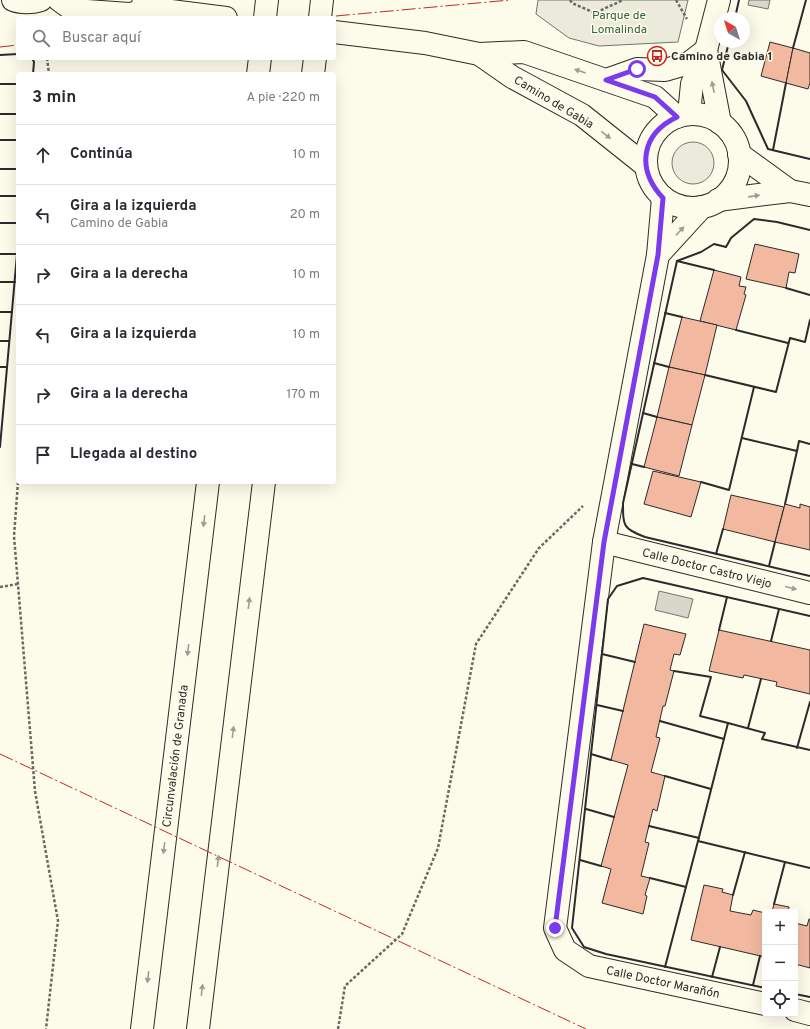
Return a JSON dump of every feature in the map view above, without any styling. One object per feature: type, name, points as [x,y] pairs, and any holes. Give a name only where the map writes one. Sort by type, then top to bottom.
[{"type":"main road","points":[[13,0],[17,2],[37,2],[41,0]]},
{"type":"main road","points":[[59,0],[74,10],[129,14],[164,10]]},
{"type":"main road","points":[[133,0],[164,10],[210,16]]},
{"type":"main road","points":[[265,16],[267,0]]},
{"type":"main road","points":[[320,16],[322,0]]},
{"type":"main road","points":[[683,116],[692,84],[706,50],[719,0]]},
{"type":"main road","name":"Camino de Gabia","points":[[336,32],[425,43],[479,54],[524,52],[655,97],[683,116]]},
{"type":"main road","points":[[606,80],[637,69],[665,70],[689,63],[706,50]]},
{"type":"main road","points":[[706,50],[720,123]]},
{"type":"main road","name":"Camino de Gabia","points":[[479,54],[512,77],[582,116],[646,166]]},
{"type":"main road","points":[[258,72],[260,60]]},
{"type":"main road","points":[[313,72],[315,60]]},
{"type":"main road","points":[[658,255],[710,204],[731,188],[735,181],[740,163],[734,138],[727,129],[713,119],[701,115],[683,116],[666,122],[652,139],[647,152],[646,166],[651,182],[663,198],[671,203],[681,207],[692,208],[710,204],[800,193]]},
{"type":"main road","points":[[739,154],[800,193]]},
{"type":"main road","points":[[604,542],[658,255],[663,198]]},
{"type":"main road","name":"Circunvalación de Granada","points":[[142,1029],[208,484]]},
{"type":"main road","points":[[198,1029],[264,484]]},
{"type":"main road","name":"Calle Doctor Castro Viejo","points":[[604,542],[810,593]]},
{"type":"main road","name":"Calle Doctor Marañón","points":[[604,542],[555,928],[565,950],[590,966],[762,1003]]},
{"type":"main road","points":[[798,1011],[810,1014]]},
{"type":"path","points":[[570,0],[572,3],[595,13],[623,0]]},
{"type":"path","points":[[676,0],[690,25]]},
{"type":"path","points":[[48,60],[49,72]]},
{"type":"path","points":[[338,1029],[346,986],[402,934],[438,848],[476,644],[539,548],[616,475]]},
{"type":"path","points":[[18,484],[14,536],[35,791],[58,921],[46,1029]]},
{"type":"path","points":[[0,587],[18,584]]},
{"type":"green space","name":"Parque de Lomalinda","points":[[538,0],[688,0],[678,42],[599,46],[569,38],[536,14]]},
{"type":"green space","points":[[689,142],[697,142],[705,145],[711,151],[714,163],[711,175],[705,181],[697,184],[689,184],[681,181],[675,175],[672,167],[672,159],[675,151],[681,145]]},
{"type":"shaded area","points":[[749,0],[770,0],[768,9],[748,5]]},
{"type":"shaded area","points":[[659,591],[693,599],[688,618],[655,610]]},
{"type":"building","points":[[770,42],[793,48],[786,83],[761,76]]},
{"type":"building","points":[[793,48],[810,53],[810,83],[808,89],[786,83]]},
{"type":"building","points":[[755,244],[799,254],[795,273],[789,272],[786,288],[746,279]]},
{"type":"building","points":[[714,270],[741,277],[739,286],[746,287],[744,294],[746,295],[736,330],[700,321]]},
{"type":"building","points":[[682,317],[717,325],[705,375],[669,367]]},
{"type":"building","points":[[669,367],[705,375],[692,425],[657,417]]},
{"type":"building","points":[[657,417],[692,425],[679,476],[644,467]]},
{"type":"building","points":[[653,471],[701,482],[691,517],[644,504]]},
{"type":"building","points":[[731,495],[784,507],[775,542],[723,529]]},
{"type":"building","points":[[785,504],[800,508],[800,504],[810,507],[810,550],[775,542]]},
{"type":"building","points":[[644,624],[686,634],[680,655],[674,654],[670,670],[674,671],[665,706],[663,706],[656,737],[660,738],[651,772],[665,776],[657,811],[653,809],[645,842],[649,843],[641,876],[650,878],[645,895],[647,896],[643,914],[602,903],[611,869],[601,866],[628,765],[611,760]]},
{"type":"building","points":[[719,630],[810,650],[810,694],[776,686],[777,682],[744,675],[743,678],[709,671]]},
{"type":"building","points":[[704,885],[723,889],[722,892],[733,895],[730,911],[751,915],[753,910],[762,912],[762,956],[691,940]]},
{"type":"building","points":[[774,904],[789,907],[789,909],[773,909]]},
{"type":"building","points":[[810,919],[810,968],[798,965],[798,924],[807,926]]},
{"type":"wall","points":[[736,12],[739,0]]},
{"type":"wall","points":[[793,48],[806,0]]},
{"type":"wall","points":[[728,48],[722,70],[746,101],[768,149],[810,159]]},
{"type":"wall","points":[[0,55],[16,54]]},
{"type":"wall","points":[[33,60],[33,72]]},
{"type":"wall","points":[[773,150],[786,83]]},
{"type":"wall","points":[[0,84],[16,84]]},
{"type":"wall","points":[[0,114],[16,114]]},
{"type":"wall","points":[[0,140],[16,140]]},
{"type":"wall","points":[[0,169],[16,169]]},
{"type":"wall","points":[[0,196],[16,196]]},
{"type":"wall","points":[[810,230],[777,222],[754,219],[731,238],[726,247],[714,244],[701,252],[677,261],[623,503],[624,522],[628,529],[632,532],[645,537],[810,576]]},
{"type":"wall","points":[[0,223],[16,223]]},
{"type":"wall","points":[[0,254],[16,254]]},
{"type":"wall","points":[[677,261],[714,270]]},
{"type":"wall","points":[[0,447],[16,266]]},
{"type":"wall","points":[[0,282],[15,282]]},
{"type":"wall","points":[[786,288],[810,295]]},
{"type":"wall","points":[[0,312],[12,312]]},
{"type":"wall","points":[[665,313],[682,317]]},
{"type":"wall","points":[[705,375],[776,392],[790,338],[805,342],[810,320]]},
{"type":"wall","points":[[736,330],[788,343]]},
{"type":"wall","points":[[0,341],[9,341]]},
{"type":"wall","points":[[654,363],[669,367]]},
{"type":"wall","points":[[0,367],[7,367]]},
{"type":"wall","points":[[701,482],[729,490],[754,387]]},
{"type":"wall","points":[[643,413],[657,417]]},
{"type":"wall","points":[[742,438],[797,451],[799,441],[810,444]]},
{"type":"wall","points":[[785,504],[797,451]]},
{"type":"wall","points":[[632,464],[644,467]]},
{"type":"wall","points":[[716,554],[723,529]]},
{"type":"wall","points":[[769,566],[775,542]]},
{"type":"wall","points":[[762,987],[606,954],[584,947],[572,928],[608,599],[617,586],[643,578],[810,616]]},
{"type":"wall","points":[[719,630],[727,597]]},
{"type":"wall","points":[[771,641],[779,609]]},
{"type":"wall","points":[[602,654],[635,662]]},
{"type":"wall","points":[[674,671],[711,677],[700,716],[728,723]]},
{"type":"wall","points":[[748,728],[761,679]]},
{"type":"wall","points":[[797,748],[810,702]]},
{"type":"wall","points":[[597,705],[623,711]]},
{"type":"wall","points":[[660,721],[724,739]]},
{"type":"wall","points":[[698,841],[728,723],[765,733],[762,739],[810,750]]},
{"type":"wall","points":[[591,754],[611,760]]},
{"type":"wall","points":[[665,776],[711,789]]},
{"type":"wall","points":[[586,809],[614,817]]},
{"type":"wall","points":[[649,826],[699,838]]},
{"type":"wall","points":[[665,967],[698,841],[810,868]]},
{"type":"wall","points":[[733,895],[745,852]]},
{"type":"wall","points":[[580,860],[601,866]]},
{"type":"wall","points":[[774,904],[785,862]]},
{"type":"wall","points":[[650,878],[686,887]]},
{"type":"wall","points":[[712,977],[720,947]]},
{"type":"wall","points":[[753,985],[760,956]]},
{"type":"wall","points":[[798,995],[810,997]]},
{"type":"power","points":[[336,16],[510,0]]},
{"type":"power","points":[[0,47],[16,45]]},
{"type":"power","points":[[0,754],[586,1029]]},
{"type":"place","name":"Camino de Gabia 1","points":[[657,56]]},
{"type":"route","points":[[555,928],[604,542],[658,255],[663,198],[651,182],[646,166],[646,157],[652,139],[658,131],[666,122],[677,117],[655,97],[606,80],[637,69]]}]
